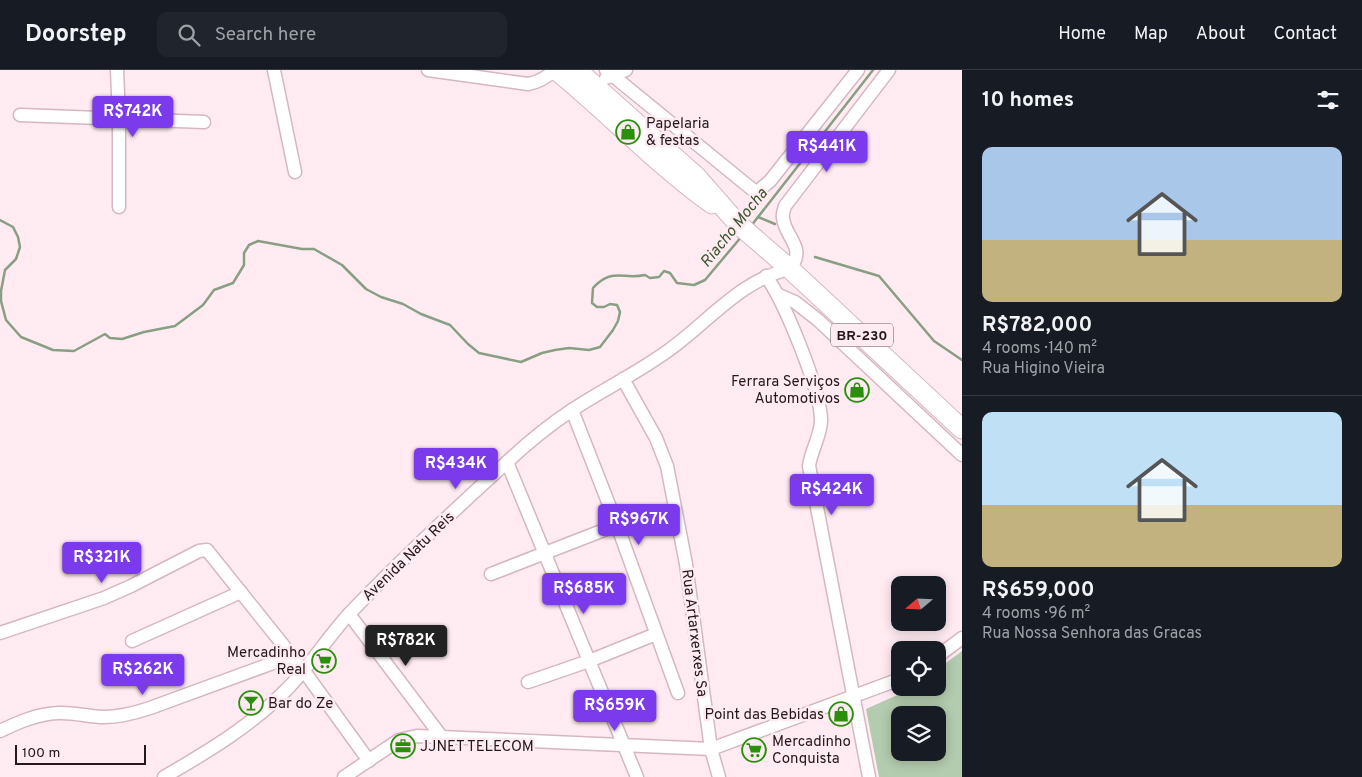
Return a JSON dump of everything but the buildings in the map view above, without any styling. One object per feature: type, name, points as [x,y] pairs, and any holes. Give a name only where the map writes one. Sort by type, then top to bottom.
[{"type":"highway","name":"BR-230","points":[[555,70],[591,76],[680,181],[736,222],[790,269],[962,429]]},
{"type":"street","points":[[117,70],[120,207]]},
{"type":"street","points":[[274,70],[295,172]]},
{"type":"street","points":[[428,70],[528,84],[538,82],[555,70]]},
{"type":"street","points":[[591,76],[626,70]]},
{"type":"street","points":[[591,76],[753,190],[758,191],[770,181],[858,70]]},
{"type":"street","points":[[790,269],[796,262],[797,256],[796,247],[783,221],[785,206],[889,70]]},
{"type":"street","points":[[20,115],[204,122]]},
{"type":"street","name":"Avenida Natu Reis","points":[[164,777],[222,743],[276,700],[304,671],[349,614],[507,462],[538,435],[572,410],[673,348],[739,294],[766,276],[790,269]]},
{"type":"street","points":[[766,276],[778,295],[806,362],[820,408],[821,425],[808,466],[869,777]]},
{"type":"street","points":[[778,295],[795,302],[818,320],[962,455]]},
{"type":"street","name":"Rua Artarxerxes Sa","points":[[623,379],[656,438],[667,466],[686,564],[710,749],[719,777]]},
{"type":"street","points":[[572,410],[617,525],[678,693]]},
{"type":"street","points":[[507,462],[588,661],[638,777]]},
{"type":"street","points":[[491,574],[617,525]]},
{"type":"street","points":[[0,633],[104,598],[205,549],[304,671],[369,761]]},
{"type":"street","points":[[132,641],[241,592]]},
{"type":"street","points":[[349,614],[441,736]]},
{"type":"street","points":[[528,682],[656,634]]},
{"type":"street","points":[[946,650],[962,638]]},
{"type":"street","points":[[0,732],[34,716],[60,712],[105,717],[136,712],[292,656]]},
{"type":"street","points":[[344,777],[399,740],[417,736],[710,749],[854,698],[891,683]]},
{"type":"green space","points":[[962,651],[962,777],[879,777],[866,709],[895,696],[946,696],[946,663]]},
{"type":"waterway","name":"Riacho Mocha","points":[[751,226],[873,70]]},
{"type":"waterway","points":[[758,217],[775,224]]},
{"type":"waterway","name":"Riacho Mocha","points":[[0,220],[13,227],[20,247],[16,259],[5,270],[1,301],[6,320],[21,337],[53,350],[74,351],[105,334],[110,338],[122,339],[144,332],[175,326],[203,305],[214,290],[233,283],[244,265],[244,253],[249,245],[258,241],[302,249],[314,249],[342,265],[366,289],[450,325],[479,353],[521,362],[555,350],[569,348],[589,350],[600,347],[613,330],[620,312],[617,305],[610,304],[604,307],[597,307],[592,303],[593,288],[606,278],[618,275],[659,277],[664,271],[670,273],[677,283],[694,285],[705,280],[742,236]]},
{"type":"waterway","points":[[815,257],[879,276],[934,341],[962,360]]},
{"type":"place","name":"Papelaria & festas","points":[[628,132]]},
{"type":"place","name":"Ferrara Serviços Automotivos","points":[[857,390]]},
{"type":"place","name":"Mercadinho Real","points":[[324,661]]},
{"type":"place","name":"Bar do Ze","points":[[251,703]]},
{"type":"place","name":"Point das Bebidas","points":[[841,714]]},
{"type":"place","name":"JJNET TELECOM","points":[[403,746]]},
{"type":"place","name":"Mercadinho Conquista","points":[[754,750]]}]
